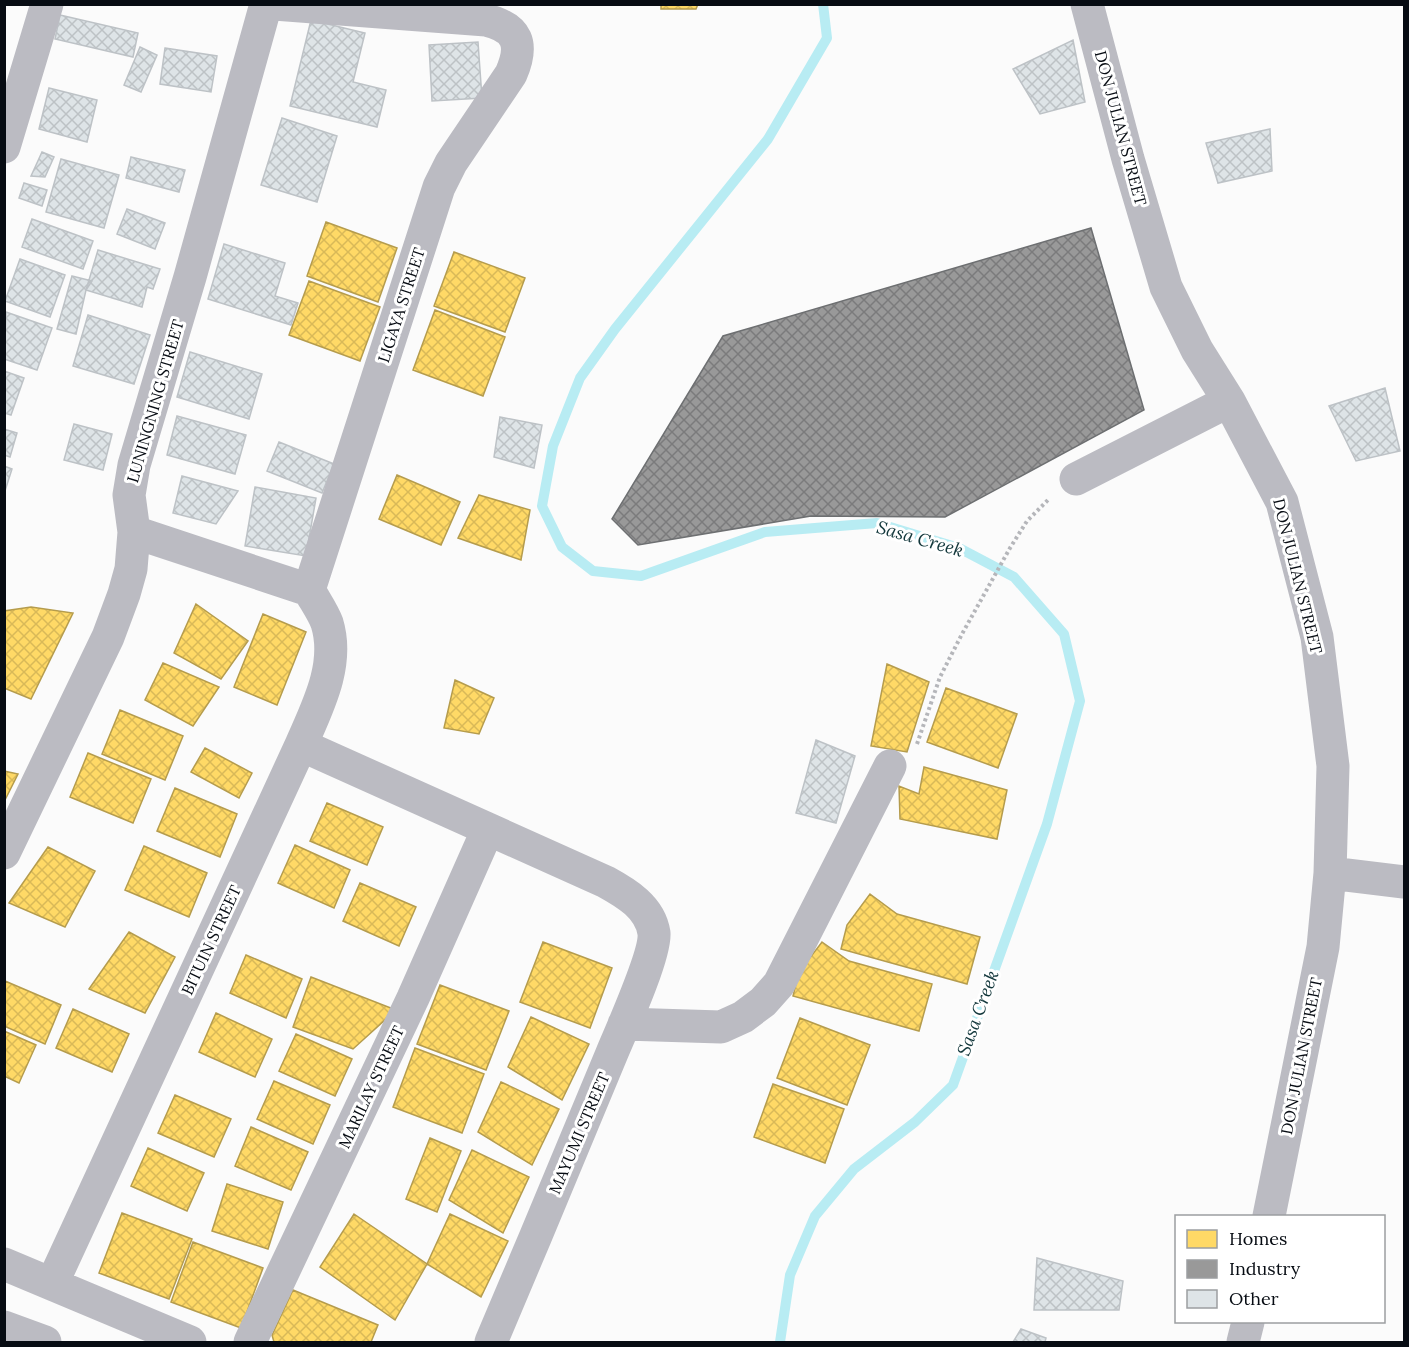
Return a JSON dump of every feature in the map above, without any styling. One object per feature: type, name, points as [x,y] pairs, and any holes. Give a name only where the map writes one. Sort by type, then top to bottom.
[{"type":"street","points":[[4,147],[47,4]]},
{"type":"street","name":"LUNINGNING STREET","points":[[4,853],[108,637],[131,569],[134,532],[129,495],[134,465],[190,277],[266,4]]},
{"type":"street","name":"LIGAYA STREET","points":[[274,4],[486,20],[501,24],[514,34],[518,44],[517,61],[511,74],[451,164],[439,187],[309,590]]},
{"type":"street","name":"DON JULIAN STREET","points":[[1087,4],[1128,159],[1166,287],[1197,350],[1229,401],[1282,502],[1317,637],[1333,765],[1330,873],[1323,947],[1269,1215]]},
{"type":"street","points":[[1076,480],[1229,401]]},
{"type":"street","points":[[134,532],[309,590]]},
{"type":"street","name":"BITUIN STREET","points":[[52,1284],[319,703],[328,672],[331,645],[327,622],[309,590]]},
{"type":"street","points":[[301,745],[488,829]]},
{"type":"street","points":[[624,1024],[721,1027],[743,1017],[763,1002],[779,984],[890,766]]},
{"type":"street","name":"MAYUMI STREET","points":[[488,829],[623,892],[640,905],[650,920],[654,934],[652,950],[624,1024],[491,1342]]},
{"type":"street","name":"MARILAY STREET","points":[[249,1342],[413,998],[488,829]]},
{"type":"street","points":[[1330,873],[1404,882]]},
{"type":"street","points":[[4,1264],[190,1342]]},
{"type":"street","points":[[1243,1342],[1248,1323]]},
{"type":"street","points":[[4,1327],[45,1342]]},
{"type":"path","points":[[890,766],[899,765],[908,760],[913,753],[940,677],[982,596],[1027,521],[1048,500],[1076,480]]},
{"type":"building: Homes","points":[[661,4],[698,4],[696,9],[661,9]]},
{"type":"building: Homes","points":[[326,222],[397,248],[378,302],[307,276]]},
{"type":"building: Homes","points":[[454,252],[525,278],[505,332],[434,306]]},
{"type":"building: Homes","points":[[309,281],[380,307],[360,361],[289,335]]},
{"type":"building: Homes","points":[[435,310],[505,337],[483,396],[413,370]]},
{"type":"building: Homes","points":[[397,475],[460,502],[441,545],[379,519]]},
{"type":"building: Homes","points":[[479,495],[530,510],[521,560],[458,538]]},
{"type":"building: Homes","points":[[196,604],[248,641],[221,679],[174,653]]},
{"type":"building: Homes","points":[[31,607],[73,613],[31,699],[4,688],[4,611]]},
{"type":"building: Homes","points":[[263,614],[306,632],[277,705],[234,687]]},
{"type":"building: Homes","points":[[163,663],[219,687],[193,726],[145,700]]},
{"type":"building: Homes","points":[[887,664],[929,682],[907,752],[871,746]]},
{"type":"building: Homes","points":[[455,680],[494,698],[479,734],[444,728]]},
{"type":"building: Homes","points":[[946,688],[1017,714],[998,768],[927,742]]},
{"type":"building: Homes","points":[[120,710],[183,736],[165,780],[102,754]]},
{"type":"building: Homes","points":[[205,748],[252,773],[239,798],[191,772]]},
{"type":"building: Homes","points":[[88,753],[151,779],[133,823],[70,797]]},
{"type":"building: Homes","points":[[924,767],[1007,790],[997,839],[900,819],[899,786],[919,794]]},
{"type":"building: Homes","points":[[4,771],[18,774],[4,802]]},
{"type":"building: Homes","points":[[175,788],[237,814],[220,857],[157,831]]},
{"type":"building: Homes","points":[[327,803],[383,827],[367,865],[310,841]]},
{"type":"building: Homes","points":[[295,845],[350,870],[334,908],[278,883]]},
{"type":"building: Homes","points":[[144,846],[207,873],[189,917],[125,890]]},
{"type":"building: Homes","points":[[48,847],[95,871],[65,927],[9,903]]},
{"type":"building: Homes","points":[[360,883],[416,907],[399,946],[343,921]]},
{"type":"building: Homes","points":[[870,894],[897,914],[980,937],[967,984],[841,949],[847,925]]},
{"type":"building: Homes","points":[[129,932],[175,957],[145,1013],[89,989]]},
{"type":"building: Homes","points":[[543,942],[612,968],[590,1028],[520,1002]]},
{"type":"building: Homes","points":[[822,942],[849,961],[932,984],[919,1031],[793,996],[799,972]]},
{"type":"building: Homes","points":[[246,955],[302,979],[286,1018],[230,993]]},
{"type":"building: Homes","points":[[311,977],[396,1010],[353,1049],[293,1027]]},
{"type":"building: Homes","points":[[5,981],[61,1005],[45,1044],[4,1026]]},
{"type":"building: Homes","points":[[440,985],[509,1011],[486,1070],[417,1044]]},
{"type":"building: Homes","points":[[73,1009],[129,1034],[112,1072],[56,1048]]},
{"type":"building: Homes","points":[[216,1013],[272,1039],[255,1077],[199,1052]]},
{"type":"building: Homes","points":[[531,1017],[589,1044],[562,1100],[508,1067]]},
{"type":"building: Homes","points":[[800,1018],[870,1045],[847,1105],[777,1078]]},
{"type":"building: Homes","points":[[4,1031],[36,1045],[19,1083],[4,1076]]},
{"type":"building: Homes","points":[[296,1034],[352,1059],[335,1096],[279,1071]]},
{"type":"building: Homes","points":[[415,1048],[484,1074],[462,1133],[393,1107]]},
{"type":"building: Homes","points":[[274,1081],[330,1105],[313,1144],[257,1119]]},
{"type":"building: Homes","points":[[501,1082],[559,1109],[532,1165],[478,1132]]},
{"type":"building: Homes","points":[[773,1084],[844,1109],[825,1163],[754,1137]]},
{"type":"building: Homes","points":[[175,1095],[231,1119],[214,1157],[158,1133]]},
{"type":"building: Homes","points":[[251,1127],[308,1152],[291,1190],[235,1166]]},
{"type":"building: Homes","points":[[430,1138],[461,1151],[437,1212],[406,1199]]},
{"type":"building: Homes","points":[[148,1148],[204,1173],[187,1211],[131,1186]]},
{"type":"building: Homes","points":[[472,1150],[529,1177],[503,1233],[449,1200]]},
{"type":"building: Homes","points":[[227,1184],[283,1202],[268,1249],[212,1231]]},
{"type":"building: Homes","points":[[122,1213],[192,1239],[169,1299],[99,1273]]},
{"type":"building: Homes","points":[[354,1214],[427,1264],[395,1320],[320,1267]]},
{"type":"building: Homes","points":[[450,1214],[508,1241],[481,1297],[427,1264]]},
{"type":"building: Homes","points":[[193,1242],[263,1268],[241,1328],[171,1302]]},
{"type":"building: Homes","points":[[293,1290],[378,1325],[371,1342],[274,1342],[272,1335]]},
{"type":"building: Industry","points":[[1091,228],[1144,410],[945,517],[811,516],[638,545],[612,519],[723,336]]},
{"type":"building: Other","points":[[60,15],[138,33],[133,57],[55,39]]},
{"type":"building: Other","points":[[311,20],[365,33],[353,82],[386,90],[377,127],[290,106]]},
{"type":"building: Other","points":[[1073,40],[1085,102],[1040,114],[1013,69]]},
{"type":"building: Other","points":[[478,42],[482,98],[432,101],[429,45]]},
{"type":"building: Other","points":[[140,47],[157,55],[141,92],[124,85]]},
{"type":"building: Other","points":[[165,48],[217,56],[211,92],[160,84]]},
{"type":"building: Other","points":[[49,88],[97,100],[87,142],[39,129]]},
{"type":"building: Other","points":[[282,118],[337,136],[317,202],[261,185]]},
{"type":"building: Other","points":[[1270,129],[1272,171],[1218,183],[1206,143]]},
{"type":"building: Other","points":[[42,152],[54,157],[45,177],[31,176]]},
{"type":"building: Other","points":[[131,157],[185,170],[179,192],[126,178]]},
{"type":"building: Other","points":[[61,159],[119,175],[104,228],[46,212]]},
{"type":"building: Other","points":[[24,183],[47,190],[42,206],[19,198]]},
{"type":"building: Other","points":[[127,209],[165,223],[155,249],[117,234]]},
{"type":"building: Other","points":[[32,219],[93,241],[83,269],[22,247]]},
{"type":"building: Other","points":[[224,244],[285,263],[275,296],[298,303],[291,325],[208,299]]},
{"type":"building: Other","points":[[98,250],[160,269],[153,289],[147,287],[142,307],[86,290]]},
{"type":"building: Other","points":[[20,259],[65,275],[50,317],[5,301]]},
{"type":"building: Other","points":[[72,276],[92,281],[86,290],[76,334],[57,329]]},
{"type":"building: Other","points":[[6,312],[52,328],[37,370],[4,359]]},
{"type":"building: Other","points":[[88,315],[150,335],[134,384],[73,366]]},
{"type":"building: Other","points":[[190,352],[262,374],[249,419],[177,397]]},
{"type":"building: Other","points":[[4,371],[24,378],[11,415],[4,413]]},
{"type":"building: Other","points":[[1385,388],[1400,451],[1356,461],[1329,406]]},
{"type":"building: Other","points":[[177,416],[246,435],[235,474],[167,455]]},
{"type":"building: Other","points":[[500,417],[542,425],[534,468],[494,457]]},
{"type":"building: Other","points":[[74,424],[112,434],[103,470],[64,460]]},
{"type":"building: Other","points":[[4,429],[17,433],[10,457],[4,455]]},
{"type":"building: Other","points":[[279,442],[334,464],[322,493],[267,471]]},
{"type":"building: Other","points":[[4,466],[12,469],[4,494]]},
{"type":"building: Other","points":[[182,476],[238,491],[216,524],[173,513]]},
{"type":"building: Other","points":[[255,487],[316,498],[306,556],[245,546]]},
{"type":"building: Other","points":[[816,740],[855,756],[836,823],[796,813]]},
{"type":"building: Other","points":[[1037,1258],[1123,1281],[1119,1310],[1034,1310]]},
{"type":"building: Other","points":[[1021,1329],[1046,1338],[1045,1342],[1013,1342]]},
{"type":"waterway","name":"Sasa Creek","points":[[780,1342],[790,1275],[815,1216],[854,1169],[915,1122],[953,1085],[1047,824],[1080,701],[1064,634],[1014,577],[959,548],[877,523],[765,532],[641,576],[593,571],[562,547],[542,506],[553,446],[580,378],[615,329],[768,139],[827,38],[823,4]]}]
